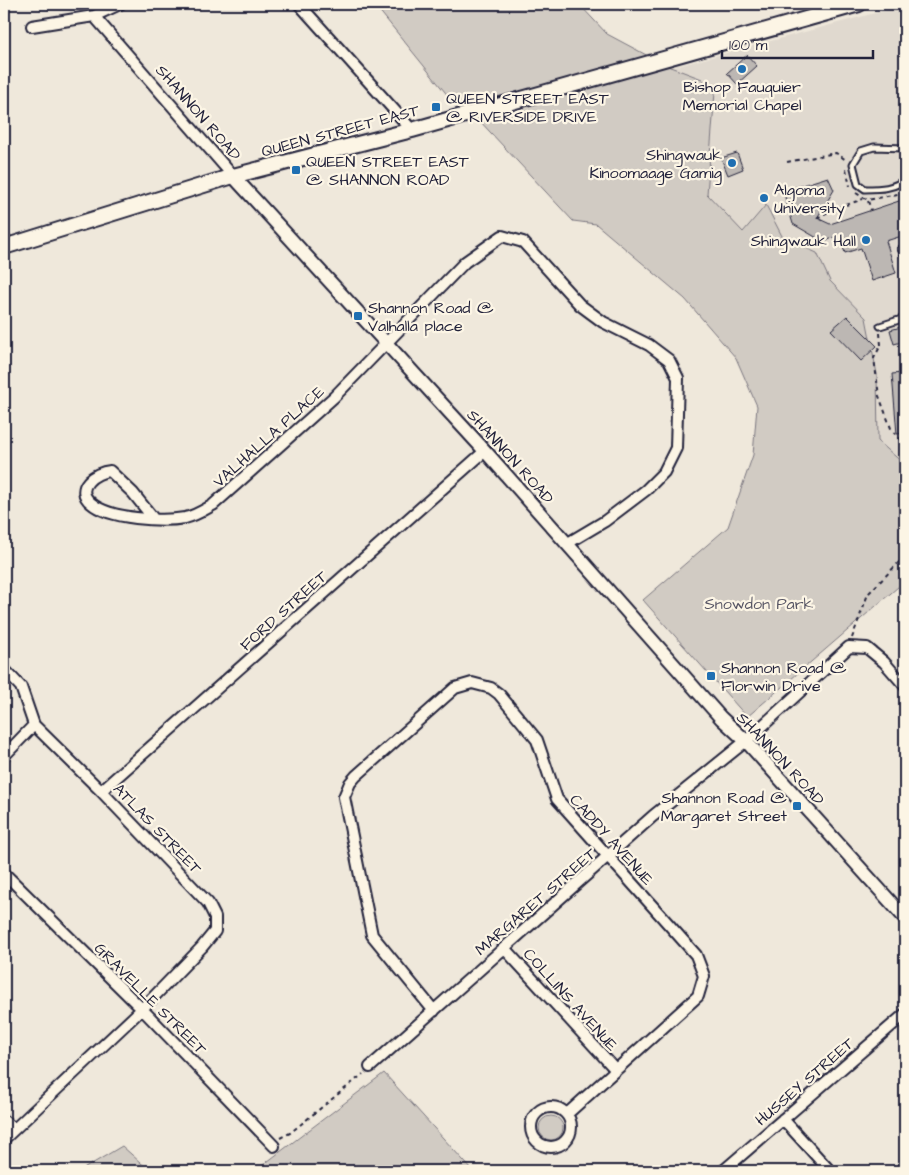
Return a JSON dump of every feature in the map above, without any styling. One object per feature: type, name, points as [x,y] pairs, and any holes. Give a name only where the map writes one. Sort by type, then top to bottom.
[{"type":"main road","name":"QUEEN STREET EAST","points":[[4,247],[233,176],[412,130],[859,4]]},
{"type":"street","points":[[32,26],[94,16],[120,4]]},
{"type":"street","points":[[299,4],[412,130]]},
{"type":"street","name":"SHANNON ROAD","points":[[94,16],[233,176],[485,451],[721,718],[746,741],[905,918]]},
{"type":"street","name":"VALHALLA PLACE","points":[[154,518],[133,493],[110,471],[101,471],[87,481],[84,487],[86,497],[90,503],[108,512],[128,518],[154,518],[185,518],[213,505],[334,397],[465,262],[502,236],[523,242],[580,306],[603,322],[649,345],[669,360],[678,378],[676,448],[664,472],[646,490],[605,522],[568,544]]},
{"type":"street","name":"FORD STREET","points":[[101,791],[485,451]]},
{"type":"street","points":[[849,647],[867,648],[884,662],[905,686]]},
{"type":"street","name":"MARGARET STREET","points":[[370,1067],[608,858],[653,816],[746,741],[849,647]]},
{"type":"street","name":"ATLAS STREET","points":[[4,669],[20,686],[34,725],[101,791],[208,903],[215,917],[215,931],[202,947],[142,1009],[4,1138]]},
{"type":"street","name":"CADDY AVENUE","points":[[434,1011],[372,935],[344,798],[350,783],[356,776],[447,695],[456,688],[472,683],[492,688],[499,694],[537,740],[557,799],[696,954],[704,976],[698,996],[567,1114]]},
{"type":"street","points":[[4,756],[34,725]]},
{"type":"street","name":"GRAVELLE STREET","points":[[4,873],[142,1009],[273,1145]]},
{"type":"street","name":"COLLINS AVENUE","points":[[504,948],[616,1070]]},
{"type":"street","name":"HUSSEY STREET","points":[[723,1171],[905,1014]]},
{"type":"street","points":[[556,1108],[567,1114],[571,1127],[570,1133],[562,1144],[550,1147],[538,1142],[531,1130],[537,1112],[543,1109],[556,1108]]},
{"type":"street","points":[[782,1119],[830,1171]]},
{"type":"street","points":[[4,1121],[14,1129]]},
{"type":"lane","points":[[905,148],[874,147],[860,151],[853,164],[858,184],[865,189],[894,186],[902,183],[905,178]]},
{"type":"lane","points":[[901,249],[905,256]]},
{"type":"lane","points":[[880,326],[905,318]]},
{"type":"path","points":[[787,162],[836,153],[847,161],[848,183],[864,198],[868,200],[902,193],[905,190]]},
{"type":"path","points":[[817,218],[864,198]]},
{"type":"path","points":[[868,200],[871,210]]},
{"type":"path","points":[[880,326],[881,345],[874,358],[879,396],[892,430],[905,443]]},
{"type":"path","points":[[849,647],[868,594],[905,556]]},
{"type":"path","points":[[273,1145],[290,1134],[370,1067]]},
{"type":"shaded area","name":"Algoma University","points":[[905,5],[905,524],[547,101]]},
{"type":"green space","name":"Snowdon Park","points":[[374,4],[579,4],[607,34],[665,65],[702,79],[715,92],[707,194],[743,232],[766,205],[783,238],[817,253],[830,281],[866,318],[877,374],[878,441],[905,465],[905,581],[747,717],[643,600],[728,527],[753,455],[757,406],[736,358],[685,299],[596,224],[573,221],[477,118],[449,97]]},
{"type":"green space","points":[[384,1073],[473,1171],[255,1171]]},
{"type":"green space","points":[[551,1116],[560,1119],[563,1128],[560,1137],[551,1140],[542,1137],[539,1128],[542,1119]]},
{"type":"green space","points":[[122,1146],[150,1171],[80,1171]]},
{"type":"building","name":"Bishop Fauquier Memorial Chapel","points":[[747,55],[757,66],[737,84],[727,73]]},
{"type":"building","name":"Shingwauk Kinoomaage Gamig","points":[[737,153],[743,169],[728,175],[721,158]]},
{"type":"building","points":[[828,177],[834,190],[817,218],[830,224],[905,199],[905,235],[886,241],[896,273],[872,281],[861,248],[845,253],[839,235],[824,242],[793,224],[783,191]]},
{"type":"building","points":[[847,316],[877,346],[861,361],[831,330]]},
{"type":"building","points":[[905,326],[905,341],[894,344],[890,330]]},
{"type":"building","points":[[902,373],[905,377],[905,433],[897,434],[892,374]]},
{"type":"place","name":"Bishop Fauquier Memorial Chapel","points":[[742,69]]},
{"type":"place","name":"QUEEN STREET EAST @ RIVERSIDE DRIVE","points":[[436,107]]},
{"type":"place","name":"Shingwauk Kinoomaage Gamig","points":[[732,163]]},
{"type":"place","name":"QUEEN STREET EAST @ SHANNON ROAD","points":[[296,170]]},
{"type":"place","name":"Algoma University","points":[[764,198]]},
{"type":"place","name":"Shingwauk Hall","points":[[866,240]]},
{"type":"place","name":"Shannon Road @ Valhalla place","points":[[358,316]]},
{"type":"place","name":"Shannon Road @ Florwin Drive","points":[[711,676]]},
{"type":"place","name":"Shannon Road @ Margaret Street","points":[[797,806]]}]
